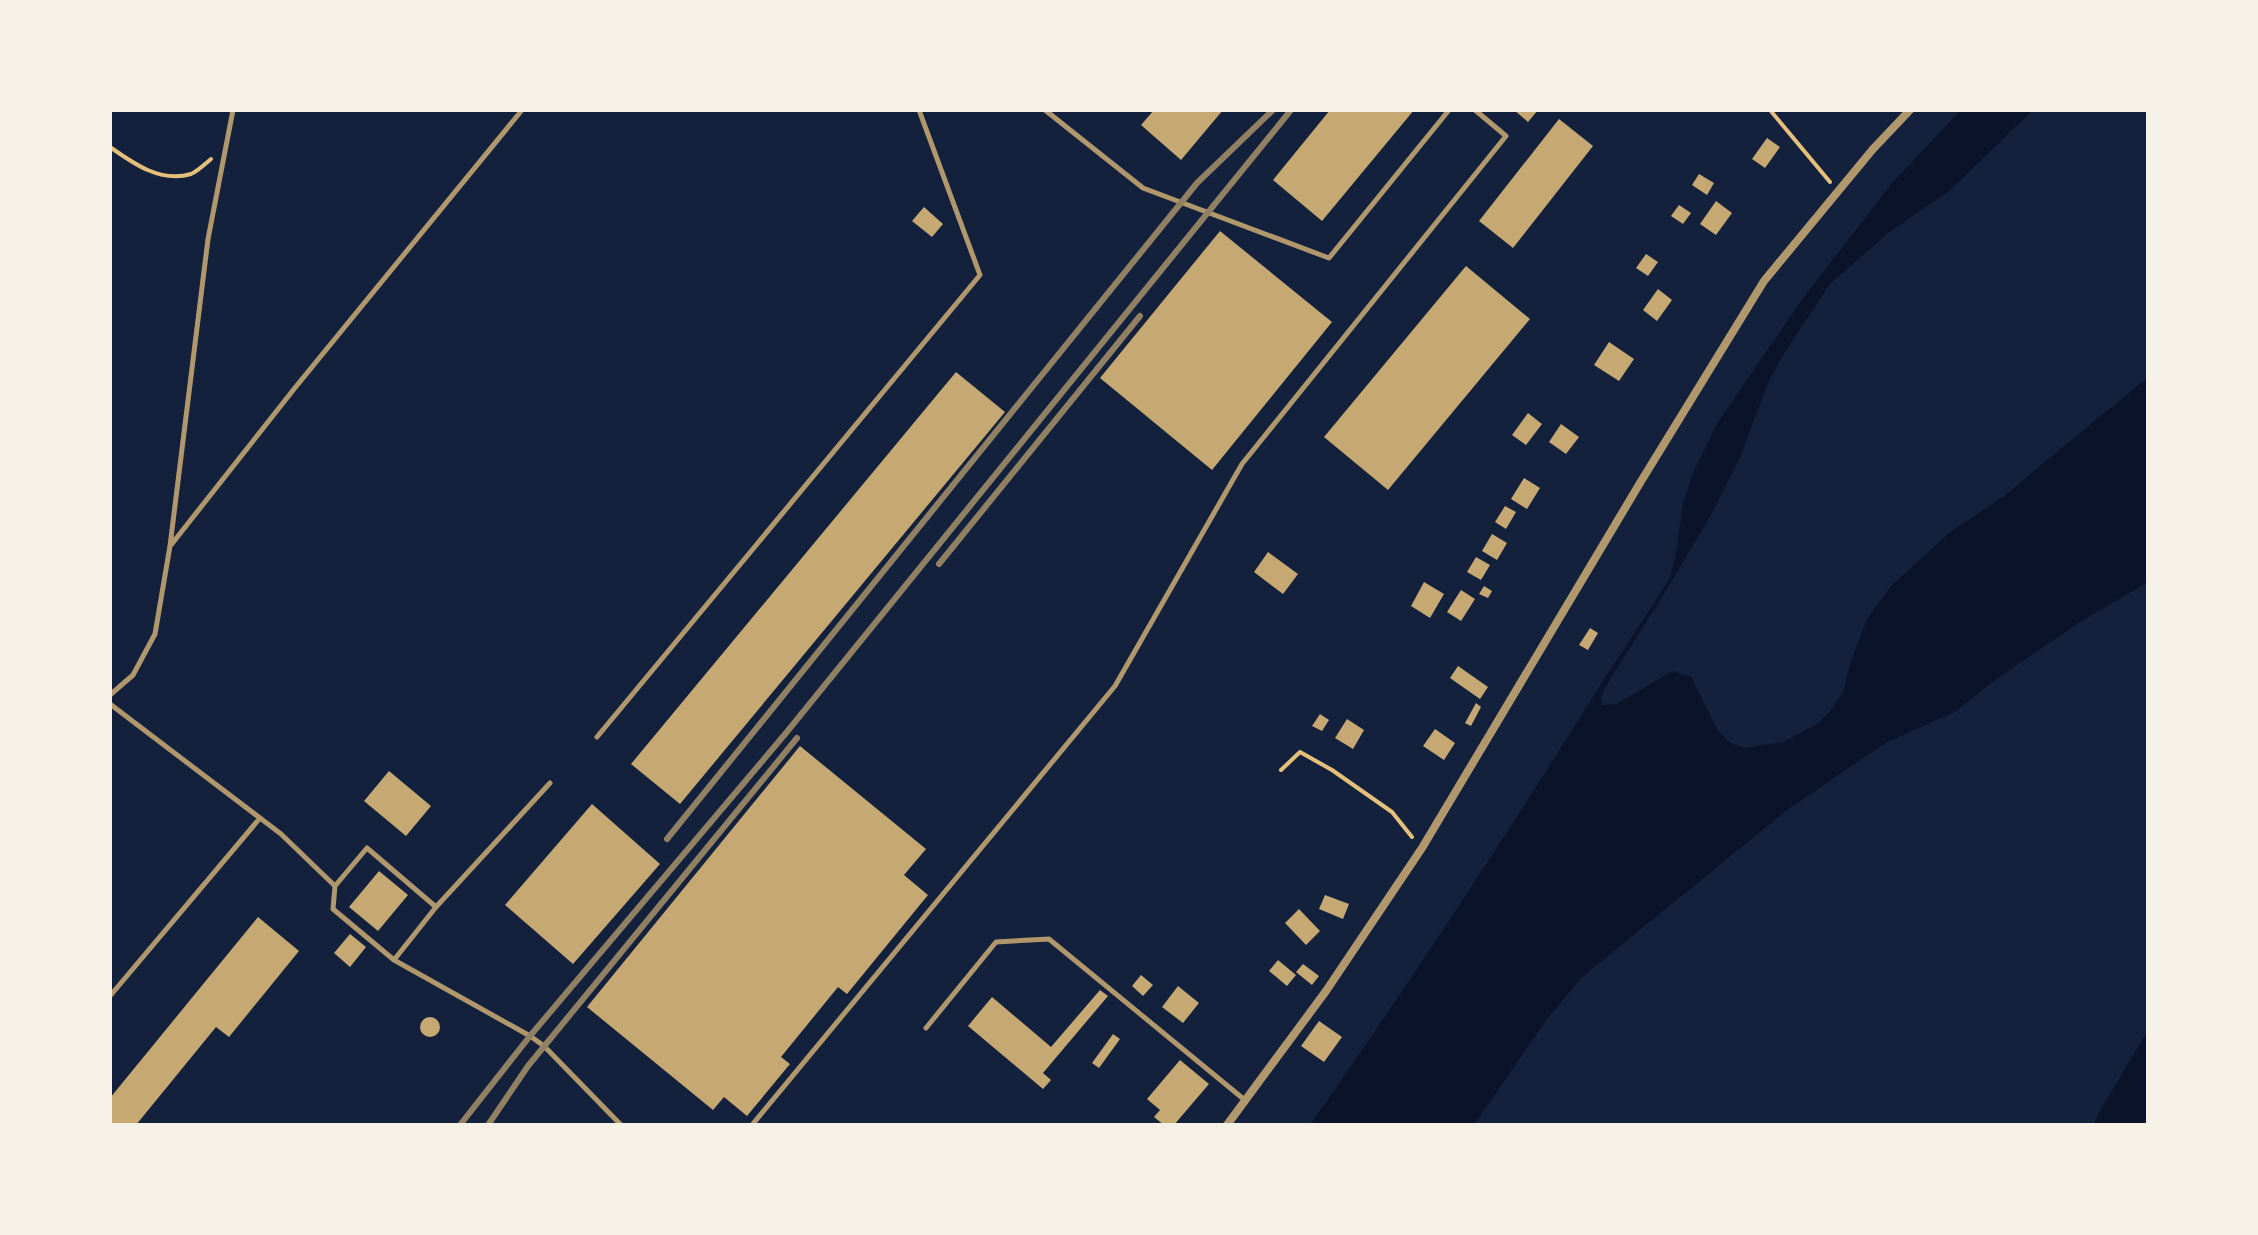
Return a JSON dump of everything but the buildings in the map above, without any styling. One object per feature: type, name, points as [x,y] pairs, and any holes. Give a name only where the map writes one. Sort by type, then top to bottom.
[{"type":"street","points":[[1227,1125],[1326,991],[1422,848],[1764,281],[1873,149],[1910,110]]},
{"type":"lane","points":[[110,695],[133,675],[155,634],[170,546],[208,239],[233,110]]},
{"type":"lane","points":[[170,546],[303,377],[522,110]]},
{"type":"lane","points":[[597,737],[980,275],[919,110]]},
{"type":"lane","points":[[1045,110],[1143,188],[1329,258],[1449,110]]},
{"type":"lane","points":[[752,1125],[1115,686],[1242,464],[1506,136],[1475,110]]},
{"type":"lane","points":[[110,704],[281,834],[335,886]]},
{"type":"lane","points":[[394,960],[436,907],[550,783]]},
{"type":"lane","points":[[110,996],[260,818]]},
{"type":"lane","points":[[436,907],[367,848],[335,886],[333,909],[394,960],[544,1046],[622,1124]]},
{"type":"lane","points":[[926,1028],[996,942],[1049,939],[1246,1101]]},
{"type":"path","points":[[1770,110],[1838,191]]},
{"type":"path","points":[[110,147],[131,162],[162,177],[192,173],[226,148]]},
{"type":"path","points":[[1281,770],[1300,752],[1332,770],[1392,812],[1422,848]]},
{"type":"water","points":[[1961,110],[2033,110],[1949,191],[1888,233],[1830,284],[1781,358],[1768,383],[1739,460],[1713,511],[1606,686],[1601,697],[1602,705],[1616,704],[1673,671],[1691,677],[1718,731],[1731,743],[1744,748],[1783,742],[1817,724],[1843,692],[1867,619],[1891,586],[1949,533],[2004,496],[2148,377],[2148,582],[2080,622],[1995,680],[1955,712],[1887,742],[1787,810],[1581,978],[1547,1019],[1474,1125],[1310,1125],[1458,906],[1670,577],[1683,503],[1693,473],[1718,422],[1801,301],[1892,183]]},
{"type":"water","points":[[2148,1030],[2148,1125],[2093,1125],[2101,1109]]},
{"type":"railway","points":[[667,839],[1197,183],[1273,110]]},
{"type":"railway","points":[[460,1125],[530,1036],[786,733],[1291,110]]},
{"type":"railway","points":[[939,564],[1140,316]]},
{"type":"railway","points":[[488,1125],[528,1066],[797,738]]}]
